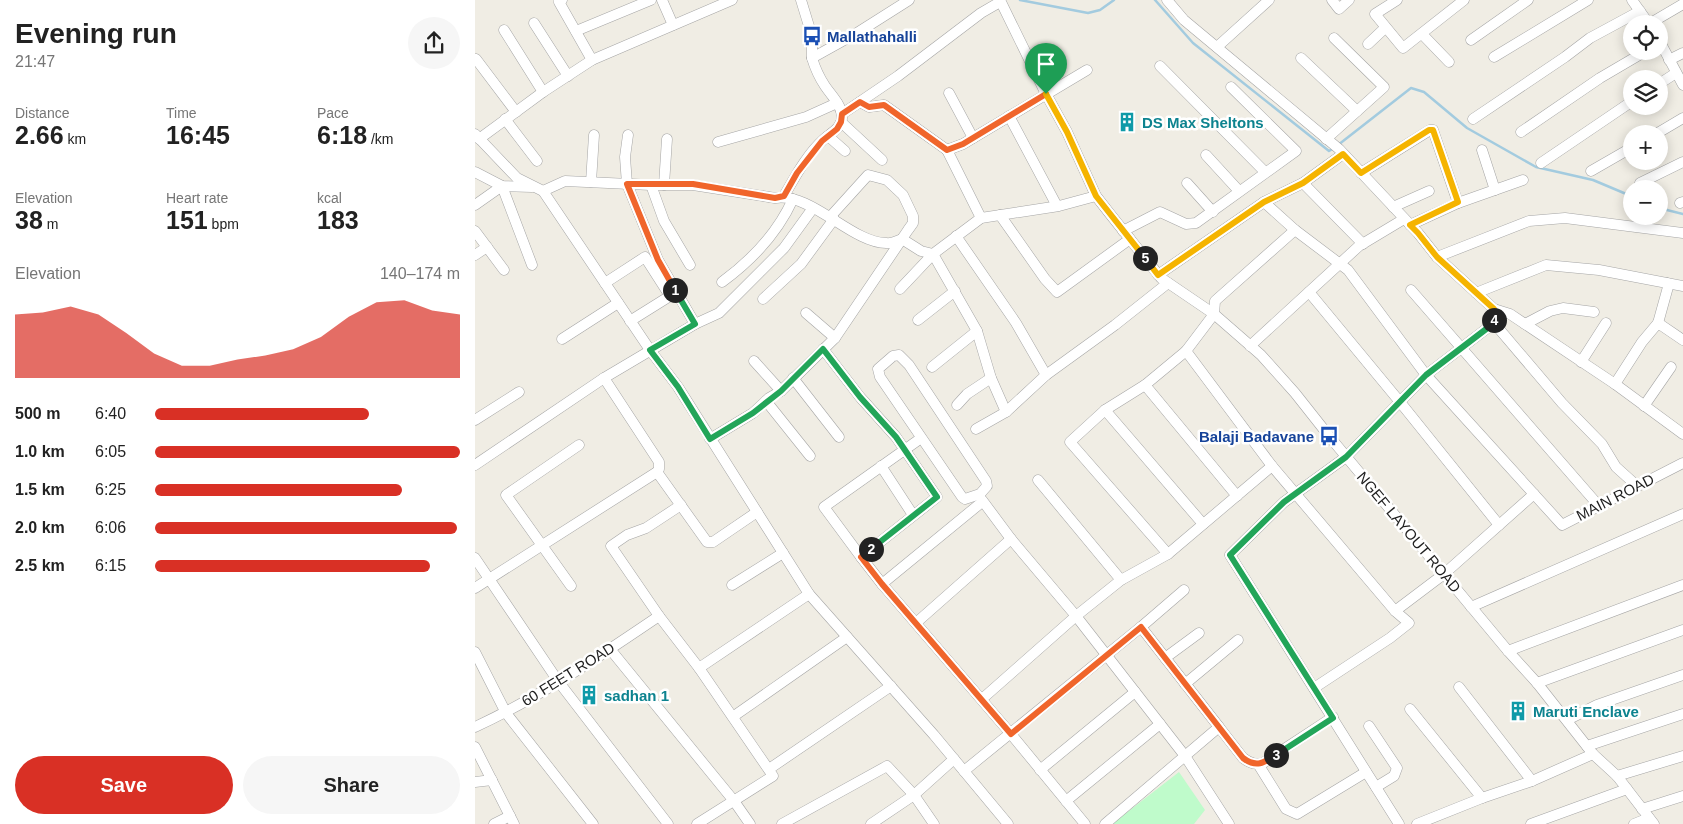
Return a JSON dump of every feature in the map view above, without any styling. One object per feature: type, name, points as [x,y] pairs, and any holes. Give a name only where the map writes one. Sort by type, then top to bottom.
[{"type":"street","points":[[562,0],[559,2],[592,60]]},
{"type":"street","points":[[576,31],[651,0]]},
{"type":"street","points":[[662,0],[673,25]]},
{"type":"street","points":[[732,0],[592,60],[477,137],[517,178],[540,189],[650,350],[678,387],[809,594],[891,686],[1008,824]]},
{"type":"street","points":[[801,0],[812,36],[812,58],[816,71],[825,86],[835,97],[842,118],[882,160]]},
{"type":"street","points":[[812,58],[857,33],[909,0]]},
{"type":"street","points":[[1167,0],[1184,20],[1335,146],[1418,233],[1437,257],[1494,309],[1510,314],[1615,384],[1679,431],[1683,420]]},
{"type":"street","points":[[1217,47],[1269,0]]},
{"type":"street","points":[[1331,0],[1339,9],[1349,0]]},
{"type":"street","points":[[1397,0],[1375,14],[1403,48],[1464,0]]},
{"type":"street","points":[[1471,40],[1527,0]]},
{"type":"street","points":[[1494,57],[1588,0]]},
{"type":"street","points":[[1632,0],[1643,15]]},
{"type":"street","points":[[722,282],[772,236],[785,216],[788,198],[797,173],[822,141],[837,129],[842,118],[860,102],[1000,1]]},
{"type":"street","name":"NGEF LAYOUT ROAD","points":[[1000,1],[1067,132],[1096,196],[1158,275],[1214,314],[1261,355],[1295,393],[1508,651],[1537,683],[1590,750],[1617,776],[1651,821]]},
{"type":"street","points":[[1664,15],[1683,4]]},
{"type":"street","points":[[1473,119],[1590,38],[1640,11]]},
{"type":"street","points":[[534,23],[568,76]]},
{"type":"street","points":[[1368,44],[1385,28]]},
{"type":"street","points":[[504,30],[543,92]]},
{"type":"street","points":[[1422,34],[1449,62]]},
{"type":"street","points":[[1158,275],[1264,202],[1303,183],[1335,146],[1357,111],[1384,87],[1334,38]]},
{"type":"street","points":[[1683,53],[1669,60],[1683,85]]},
{"type":"street","points":[[1301,58],[1357,111]]},
{"type":"street","points":[[476,59],[516,112]]},
{"type":"street","points":[[1521,132],[1600,78],[1631,60]]},
{"type":"street","points":[[1160,66],[1265,172]]},
{"type":"street","points":[[947,150],[973,138],[1087,70]]},
{"type":"street","points":[[1668,78],[1676,73]]},
{"type":"street","points":[[1000,215],[1045,279],[1057,292],[1127,235],[1160,212],[1187,224],[1196,223],[1296,151],[1231,88]]},
{"type":"street","points":[[949,93],[973,138]]},
{"type":"street","points":[[860,102],[869,107],[884,105],[947,150],[981,218]]},
{"type":"street","points":[[718,142],[806,117],[837,104]]},
{"type":"street","points":[[1541,163],[1623,107]]},
{"type":"street","points":[[1009,116],[1057,206]]},
{"type":"street","points":[[1668,127],[1683,118]]},
{"type":"street","points":[[505,120],[537,161]]},
{"type":"street","points":[[1361,173],[1429,130],[1433,130],[1458,202]]},
{"type":"street","points":[[591,182],[594,135]]},
{"type":"street","points":[[628,136],[625,157],[627,184],[658,260],[695,324]]},
{"type":"street","points":[[827,136],[845,151]]},
{"type":"street","points":[[664,185],[667,139]]},
{"type":"street","points":[[1482,150],[1495,190]]},
{"type":"street","points":[[1591,172],[1623,153]]},
{"type":"street","points":[[1206,155],[1239,192]]},
{"type":"street","points":[[1646,180],[1683,162]]},
{"type":"street","points":[[475,172],[502,186],[540,189],[565,181],[651,185],[693,184],[775,198],[788,198],[813,208],[873,242],[888,244],[902,240],[921,251],[933,254],[977,332],[991,378],[1006,412]]},
{"type":"street","points":[[710,439],[753,413],[781,391],[835,338],[913,223],[913,216],[903,195],[887,180],[868,176],[832,218],[801,264],[763,299]]},
{"type":"street","points":[[1250,346],[1363,244],[1407,222],[1523,180]]},
{"type":"street","points":[[1303,183],[1363,244]]},
{"type":"street","points":[[1187,184],[1213,212]]},
{"type":"street","points":[[651,185],[664,222],[690,265]]},
{"type":"street","points":[[475,205],[502,186]]},
{"type":"street","points":[[502,186],[532,265]]},
{"type":"street","points":[[1393,207],[1429,191]]},
{"type":"street","points":[[900,288],[933,254],[981,218],[1057,206],[1096,196]]},
{"type":"street","points":[[1264,202],[1295,230],[1348,270],[1426,375],[1534,494],[1444,574],[1395,612]]},
{"type":"street","points":[[475,464],[604,378],[695,324],[719,313],[784,248],[813,208]]},
{"type":"street","points":[[1437,257],[1529,221],[1565,218],[1683,233]]},
{"type":"street","points":[[1168,554],[1070,442],[1105,410],[1145,386],[1186,351],[1214,314],[1215,301],[1295,230]]},
{"type":"street","points":[[475,231],[504,270]]},
{"type":"street","points":[[956,236],[1016,323],[1046,375]]},
{"type":"street","points":[[475,256],[487,247]]},
{"type":"street","points":[[605,283],[645,257],[670,296],[630,321]]},
{"type":"street","points":[[1476,292],[1546,265],[1599,270],[1683,286]]},
{"type":"street","points":[[976,429],[1006,412],[1046,375],[1168,283]]},
{"type":"street","points":[[1615,384],[1642,342],[1658,323],[1669,287],[1667,283]]},
{"type":"street","points":[[1411,290],[1599,506]]},
{"type":"street","points":[[918,320],[955,291]]},
{"type":"street","points":[[1309,292],[1499,525]]},
{"type":"street","points":[[562,339],[618,303]]},
{"type":"street","points":[[1525,324],[1550,311],[1563,308],[1594,312]]},
{"type":"street","points":[[1494,309],[1494,323],[1562,403],[1602,444],[1616,467],[1636,485]]},
{"type":"street","points":[[807,313],[835,338]]},
{"type":"street","points":[[1399,824],[1230,555],[1284,502],[1346,457],[1426,375],[1494,323]]},
{"type":"street","points":[[1581,362],[1606,323]]},
{"type":"street","points":[[1658,323],[1683,340]]},
{"type":"street","points":[[932,366],[977,332]]},
{"type":"street","points":[[823,349],[860,397],[905,450],[937,497],[861,557]]},
{"type":"street","points":[[1186,351],[1272,466],[1395,612],[1409,623],[1390,638],[1314,688]]},
{"type":"street","points":[[882,584],[981,499],[987,486],[986,481],[909,365],[899,355],[893,356],[878,369],[880,378],[962,497],[965,499],[981,499]]},
{"type":"street","points":[[754,362],[781,391]]},
{"type":"street","points":[[1644,406],[1671,367]]},
{"type":"street","points":[[475,588],[659,469],[659,462],[604,378]]},
{"type":"street","points":[[793,378],[839,437]]},
{"type":"street","points":[[957,405],[967,394],[991,378]]},
{"type":"street","points":[[1145,386],[1237,496]]},
{"type":"street","points":[[475,420],[519,392]]},
{"type":"street","points":[[766,401],[810,456]]},
{"type":"street","points":[[1105,410],[1203,524]]},
{"type":"street","points":[[917,441],[824,507],[882,584],[917,622],[1085,824]]},
{"type":"street","points":[[571,586],[506,495],[579,444]]},
{"type":"street","name":"MAIN ROAD","points":[[1534,494],[1562,525],[1636,485],[1681,464]]},
{"type":"street","points":[[881,466],[913,515]]},
{"type":"street","points":[[982,699],[1076,616],[1121,580],[1168,554],[1272,466]]},
{"type":"street","points":[[657,472],[707,542],[711,543],[757,512]]},
{"type":"street","points":[[1038,480],[1121,580]]},
{"type":"street","points":[[981,499],[1011,539],[1076,616],[1185,756],[1225,822]]},
{"type":"street","points":[[681,505],[646,528],[627,534],[611,546],[659,616],[734,716],[773,776],[697,824]]},
{"type":"street","points":[[1471,607],[1683,514]]},
{"type":"street","points":[[917,622],[1011,539]]},
{"type":"street","points":[[732,584],[783,553]]},
{"type":"street","points":[[475,558],[558,681],[667,824]]},
{"type":"street","points":[[1508,651],[1683,585]]},
{"type":"street","points":[[964,771],[1185,590]]},
{"type":"street","points":[[699,668],[809,594]]},
{"type":"street","name":"60 FEET ROAD","points":[[475,727],[506,713],[610,649],[659,616]]},
{"type":"street","points":[[1141,627],[1243,758],[1252,763],[1263,763],[1333,718]]},
{"type":"street","points":[[1537,683],[1683,630]]},
{"type":"street","points":[[1165,658],[1199,632]]},
{"type":"street","points":[[734,716],[847,637]]},
{"type":"street","points":[[1185,684],[1238,640]]},
{"type":"street","points":[[610,649],[734,800],[749,824]]},
{"type":"street","points":[[475,652],[506,713],[593,824]]},
{"type":"street","points":[[1567,720],[1597,704],[1683,675]]},
{"type":"street","points":[[769,769],[891,686]]},
{"type":"street","points":[[1459,687],[1532,781]]},
{"type":"street","points":[[1040,770],[1135,692]]},
{"type":"street","points":[[1410,709],[1482,798]]},
{"type":"street","points":[[1417,824],[1482,798],[1532,781],[1590,750],[1683,714]]},
{"type":"street","points":[[1066,801],[1160,724]]},
{"type":"street","points":[[1369,726],[1397,768],[1394,776],[1376,787]]},
{"type":"street","points":[[1105,824],[1219,727]]},
{"type":"street","points":[[475,747],[512,820],[495,824]]},
{"type":"street","points":[[1617,776],[1683,756]]},
{"type":"street","points":[[871,824],[914,795],[954,759]]},
{"type":"street","points":[[1257,764],[1286,809],[1297,814],[1366,772]]},
{"type":"street","points":[[782,824],[887,766],[914,795],[934,824]]},
{"type":"street","points":[[475,782],[492,780]]},
{"type":"street","points":[[1531,824],[1627,789]]},
{"type":"street","points":[[1642,809],[1683,796]]},
{"type":"street","points":[[1634,824],[1651,821]]},
{"type":"green space","points":[[1179,772],[1205,810],[1194,824],[1112,824]]},
{"type":"waterway","points":[[1020,0],[1088,13],[1100,10],[1114,0]]},
{"type":"waterway","points":[[1155,0],[1193,43],[1329,151],[1334,148]]},
{"type":"waterway","points":[[1338,145],[1411,88],[1424,92],[1467,128],[1536,167],[1593,180],[1623,193]]},
{"type":"waterway","points":[[1668,210],[1683,214]]},
{"type":"place","name":"Mallathahalli","points":[[812,36]]},
{"type":"place","name":"DS Max Sheltons","points":[[1127,122]]},
{"type":"place","name":"Balaji Badavane","points":[[1329,436]]},
{"type":"place","name":"sadhan 1","points":[[589,695]]},
{"type":"place","name":"Maruti Enclave","points":[[1518,711]]},
{"type":"route","points":[[1046,94],[1067,132],[1096,196],[1158,275],[1264,202],[1303,183],[1343,154],[1361,173],[1429,130],[1433,130],[1458,202],[1410,225],[1437,257],[1494,309],[1494,323],[1426,375],[1346,457],[1284,502],[1230,555],[1333,718],[1263,763],[1248,762],[1243,758],[1141,627],[1011,734],[861,557],[937,497],[896,437],[860,397],[823,349],[781,391],[769,398],[753,413],[710,439],[678,387],[650,350],[695,324],[658,260],[627,184],[693,184],[775,198],[784,196],[797,173],[822,141],[837,129],[841,122],[842,114],[860,102],[869,107],[884,105],[947,150],[963,144],[1046,94]]}]
